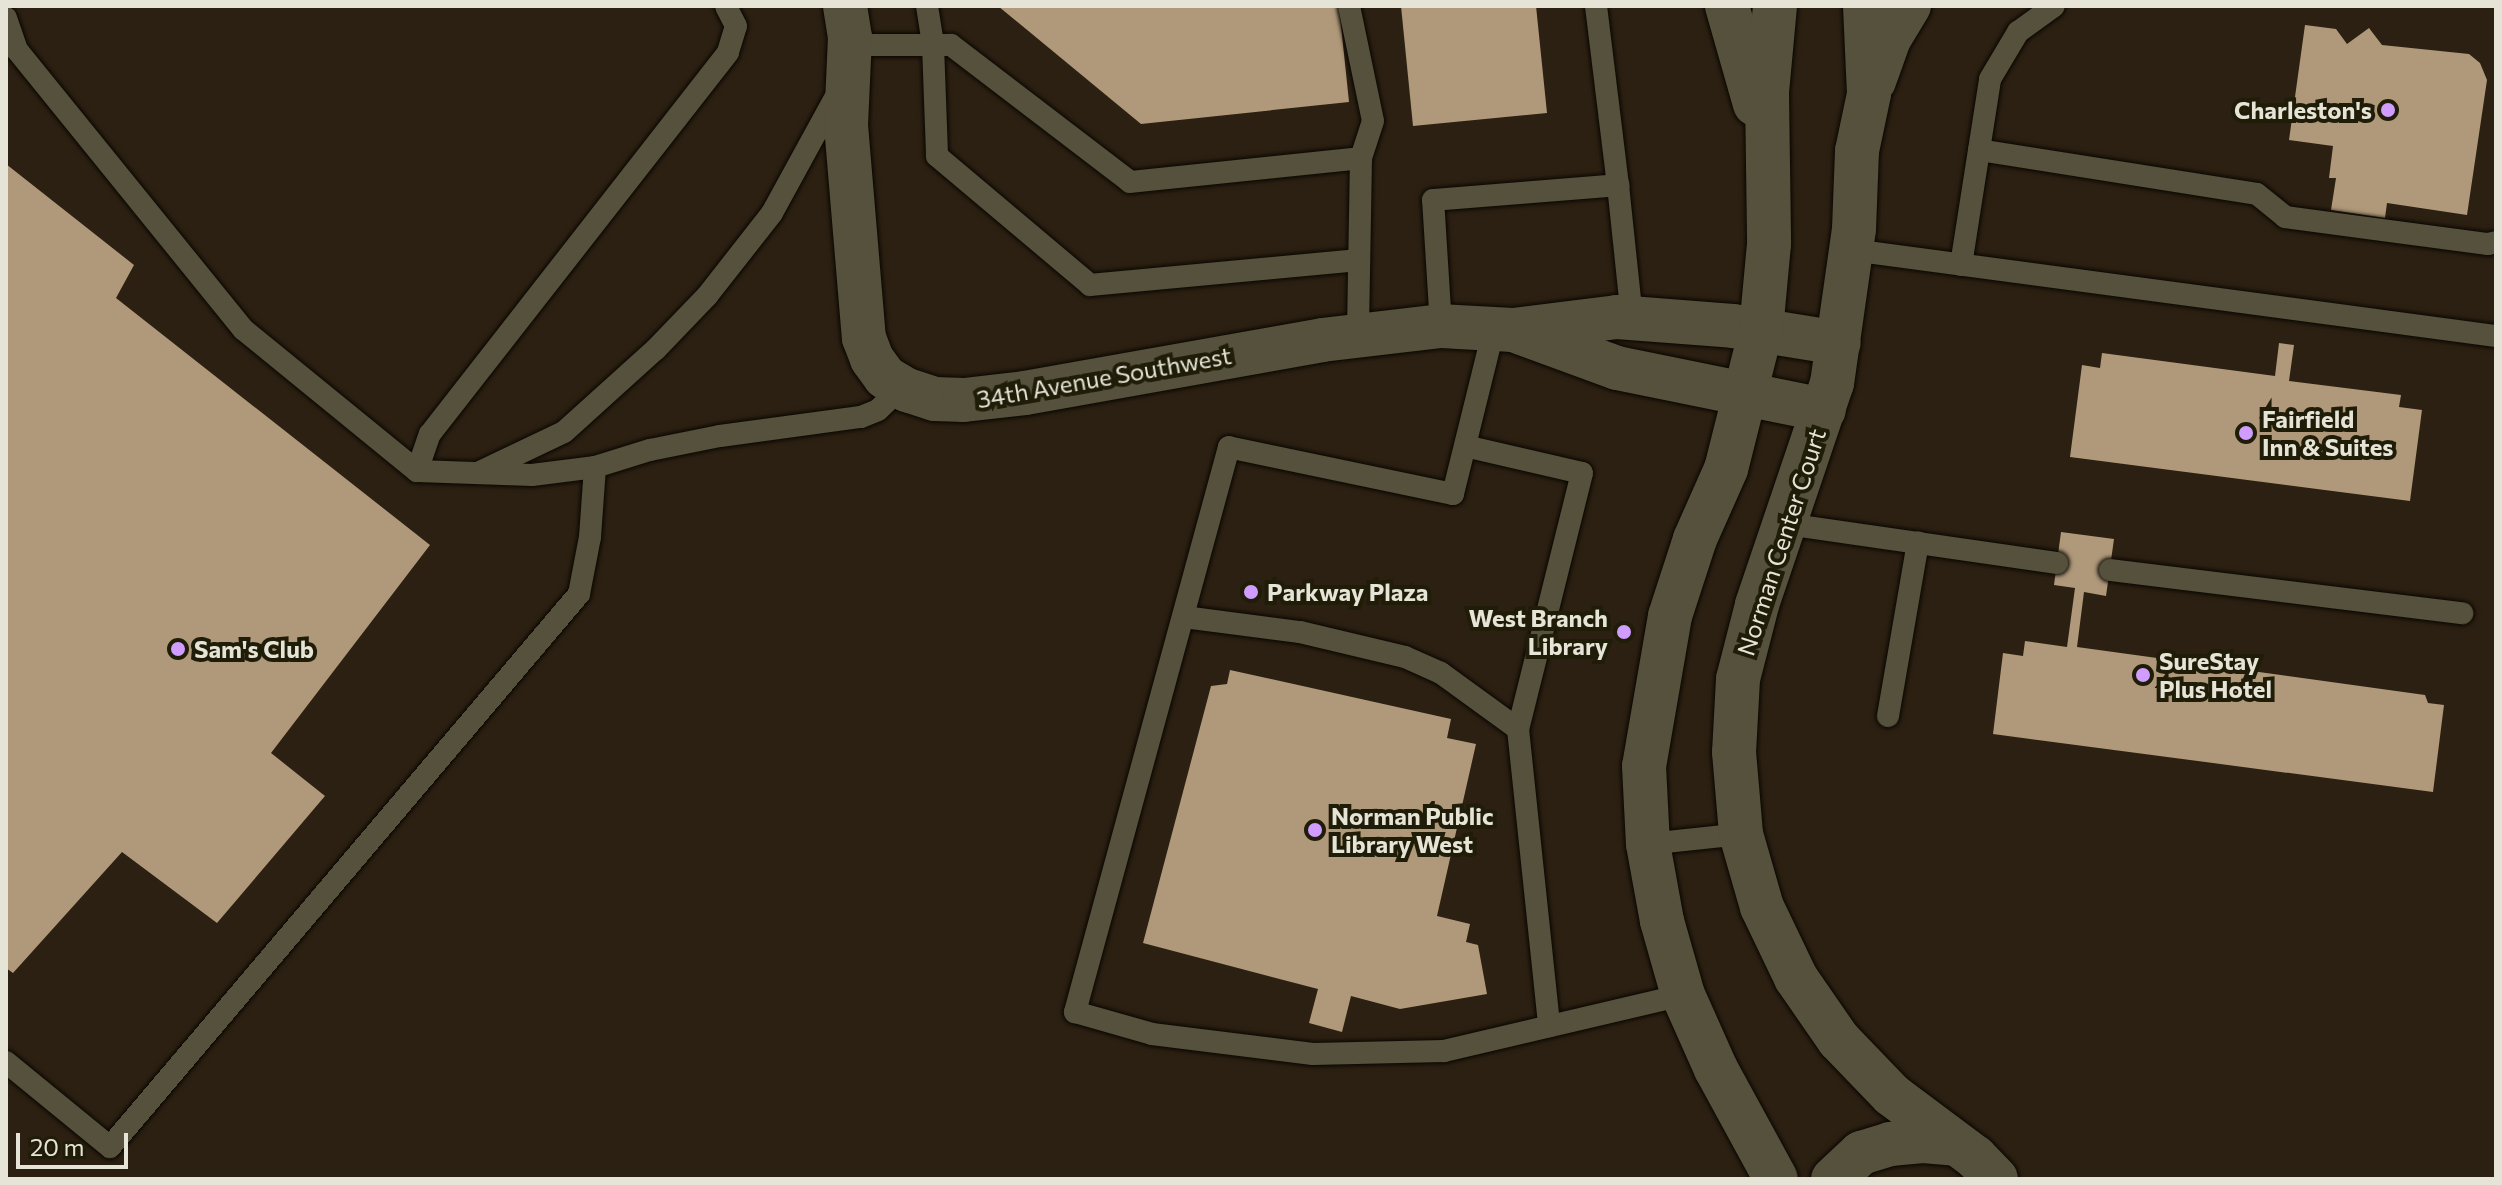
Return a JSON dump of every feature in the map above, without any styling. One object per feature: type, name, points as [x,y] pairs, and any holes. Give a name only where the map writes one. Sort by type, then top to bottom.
[{"type":"street","points":[[1727,6],[1747,66],[1769,169]]},
{"type":"street","points":[[1775,6],[1767,93],[1769,244],[1761,330],[1726,469],[1695,539],[1670,616],[1644,766],[1648,844],[1662,921],[1683,995],[1716,1069],[1776,1179]]},
{"type":"street","name":"Norman Center Court","points":[[1865,6],[1869,94],[1857,151],[1852,250],[1839,343],[1824,410],[1757,605],[1738,679],[1734,752],[1741,834],[1762,907],[1804,991],[1839,1040],[1892,1095],[1975,1157],[1996,1179]]},
{"type":"street","points":[[1869,94],[1889,39],[1909,6]]},
{"type":"street","name":"34th Avenue Southwest","points":[[847,43],[846,125],[864,338],[872,359],[885,377],[935,399],[979,398],[1358,336],[1441,326],[1503,329],[1617,317],[1761,330],[1839,343]]},
{"type":"street","name":"34th Avenue Southwest","points":[[1503,329],[1617,368],[1824,410]]},
{"type":"street","points":[[1833,1179],[1861,1153],[1890,1144],[1956,1144]]},
{"type":"lane","points":[[417,471],[430,434],[728,52],[736,26],[726,6]]},
{"type":"lane","points":[[927,6],[933,45],[937,156],[1090,285],[1359,260]]},
{"type":"lane","points":[[1349,6],[1373,121],[1361,158],[1358,336]]},
{"type":"lane","points":[[1596,6],[1632,318]]},
{"type":"lane","points":[[1961,265],[1990,79],[2018,32],[2054,6]]},
{"type":"lane","points":[[6,18],[17,50],[244,330],[417,471],[532,475],[595,467],[650,450],[720,436],[861,417],[878,410],[902,387]]},
{"type":"lane","points":[[474,475],[564,432],[656,349],[707,296],[772,213],[824,114],[847,43],[951,45],[1130,182],[1361,158]]},
{"type":"lane","points":[[1979,150],[2257,194],[2285,217],[2488,244],[2496,242]]},
{"type":"lane","points":[[1441,326],[1433,200],[1618,185]]},
{"type":"lane","points":[[1852,250],[2496,336]]},
{"type":"lane","points":[[1503,329],[1465,446],[1453,494],[1229,447],[1075,1012],[1152,1034],[1313,1054],[1444,1051],[1683,995]]},
{"type":"lane","points":[[1465,446],[1582,473],[1518,729],[1549,1026]]},
{"type":"lane","points":[[6,1062],[110,1147],[579,594],[590,537],[595,467]]},
{"type":"lane","points":[[1786,524],[2057,563]]},
{"type":"lane","points":[[1888,716],[1918,543]]},
{"type":"lane","points":[[2110,570],[2462,613]]},
{"type":"lane","points":[[1184,617],[1300,632],[1405,657],[1441,673],[1518,729]]},
{"type":"lane","points":[[1648,844],[1741,834]]},
{"type":"shaded area","name":"Parkway Plaza","points":[[6,6],[2496,6],[2496,1179],[6,1179]]},
{"type":"building","points":[[998,6],[1339,6],[1349,102],[1141,124]]},
{"type":"building","points":[[1401,6],[1536,6],[1547,113],[1413,126]]},
{"type":"building","name":"Charleston's","points":[[2305,25],[2336,29],[2347,44],[2369,28],[2382,45],[2469,54],[2480,63],[2487,80],[2467,215],[2387,203],[2385,218],[2331,210],[2336,178],[2329,178],[2333,146],[2289,140]]},
{"type":"building","name":"Sam's Club","points":[[6,164],[134,265],[116,298],[430,545],[271,753],[325,796],[217,923],[122,852],[13,973],[6,968]]},
{"type":"building","name":"Fairfield Inn & Suites","points":[[2279,343],[2294,345],[2289,381],[2401,395],[2399,407],[2422,410],[2410,501],[2070,457],[2082,365],[2100,368],[2102,353],[2275,376]]},
{"type":"building","name":"SureStay Plus Hotel","points":[[2061,532],[2114,539],[2106,596],[2084,592],[2077,647],[2425,695],[2428,703],[2444,705],[2433,792],[1993,734],[2003,653],[2023,656],[2025,641],[2067,647],[2075,588],[2054,585]]},
{"type":"building","name":"Norman Public Library West","points":[[1230,670],[1451,719],[1447,738],[1476,744],[1437,916],[1470,924],[1466,942],[1478,945],[1487,994],[1400,1009],[1351,996],[1342,1032],[1309,1023],[1318,989],[1143,943],[1211,686],[1227,684]]},
{"type":"place","name":"Charleston's","points":[[2388,110]]},
{"type":"place","name":"Fairfield Inn & Suites","points":[[2246,433]]},
{"type":"place","name":"Parkway Plaza","points":[[1251,592]]},
{"type":"place","name":"West Branch Library","points":[[1624,632]]},
{"type":"place","name":"Sam's Club","points":[[178,649]]},
{"type":"place","name":"SureStay Plus Hotel","points":[[2143,675]]},
{"type":"place","name":"Norman Public Library West","points":[[1315,830]]}]
